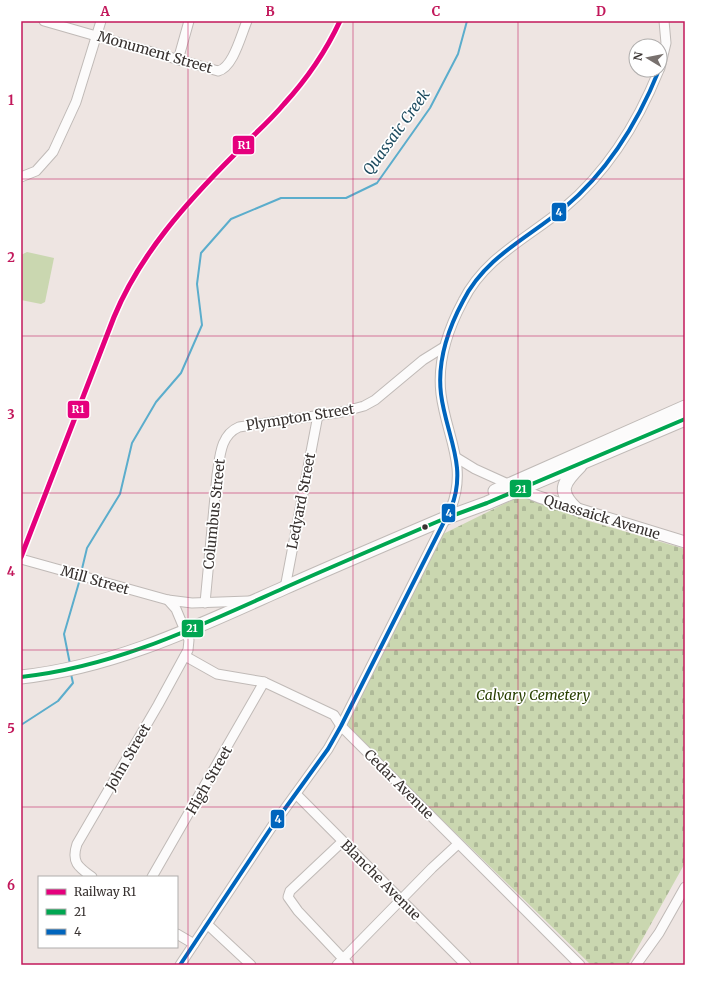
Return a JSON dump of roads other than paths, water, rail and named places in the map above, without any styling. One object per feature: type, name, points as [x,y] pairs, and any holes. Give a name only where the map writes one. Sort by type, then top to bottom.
[{"type":"highway","points":[[514,487],[685,407]]},
{"type":"highway","points":[[21,677],[100,662],[150,647],[446,518],[468,504],[583,462],[685,419]]},
{"type":"highway","points":[[576,509],[565,497],[564,485],[567,479],[583,462]]},
{"type":"main road","name":"Quassaick Avenue","points":[[514,487],[576,509],[685,542]]},
{"type":"street","name":"Monument Street","points":[[44,21],[220,71],[232,59],[247,21]]},
{"type":"street","points":[[21,177],[36,171],[54,152],[76,102],[101,21]]},
{"type":"street","points":[[178,60],[189,21]]},
{"type":"street","points":[[664,21],[666,38]]},
{"type":"street","points":[[180,965],[271,828],[328,750],[342,726],[446,518],[457,489],[459,470],[441,393],[440,378],[444,347],[462,303],[475,279],[494,260],[564,208],[601,171],[632,125],[656,78]]},
{"type":"street","name":"Plympton Street","points":[[233,430],[239,427],[342,412],[364,406],[375,400],[423,360],[444,347]]},
{"type":"street","name":"Ledyard Street","points":[[285,588],[318,415]]},
{"type":"street","name":"Columbus Street","points":[[205,603],[216,475],[223,443],[233,430]]},
{"type":"street","points":[[457,458],[475,470],[514,487]]},
{"type":"street","name":"Mill Street","points":[[21,559],[168,600]]},
{"type":"street","points":[[168,600],[205,603],[256,601]]},
{"type":"street","points":[[168,600],[176,609],[186,632]]},
{"type":"street","name":"John Street","points":[[91,876],[76,863],[74,853],[77,844],[185,656],[189,645],[186,632]]},
{"type":"street","name":"Cedar Avenue","points":[[185,656],[217,674],[264,682],[334,715],[342,726],[458,844],[580,965]]},
{"type":"street","name":"High Street","points":[[153,876],[264,682]]},
{"type":"street","name":"Blanche Avenue","points":[[296,794],[342,842],[466,965]]},
{"type":"street","points":[[342,842],[290,891],[288,897],[343,963],[401,900],[458,844]]},
{"type":"street","points":[[636,965],[685,887]]},
{"type":"street","points":[[207,924],[251,965]]},
{"type":"street","points":[[178,935],[194,944]]},
{"type":"waterway","name":"Quassaic Creek","points":[[81,573],[87,548],[120,494],[132,443],[156,402],[181,373],[202,325],[197,284],[201,253],[231,219],[281,198],[346,198],[377,183],[430,108],[458,54],[467,21]]},
{"type":"waterway","name":"Quassaic Creek","points":[[70,664],[64,634],[80,579]]},
{"type":"waterway","name":"Quassaic Creek","points":[[21,725],[58,701],[73,683],[71,674]]},
{"type":"rail line","name":"R1","points":[[21,557],[114,317],[137,272],[151,250],[182,210],[292,95],[315,65],[340,21]]},
{"type":"park label","name":"Calvary Cemetery","points":[[533,695]]}]
